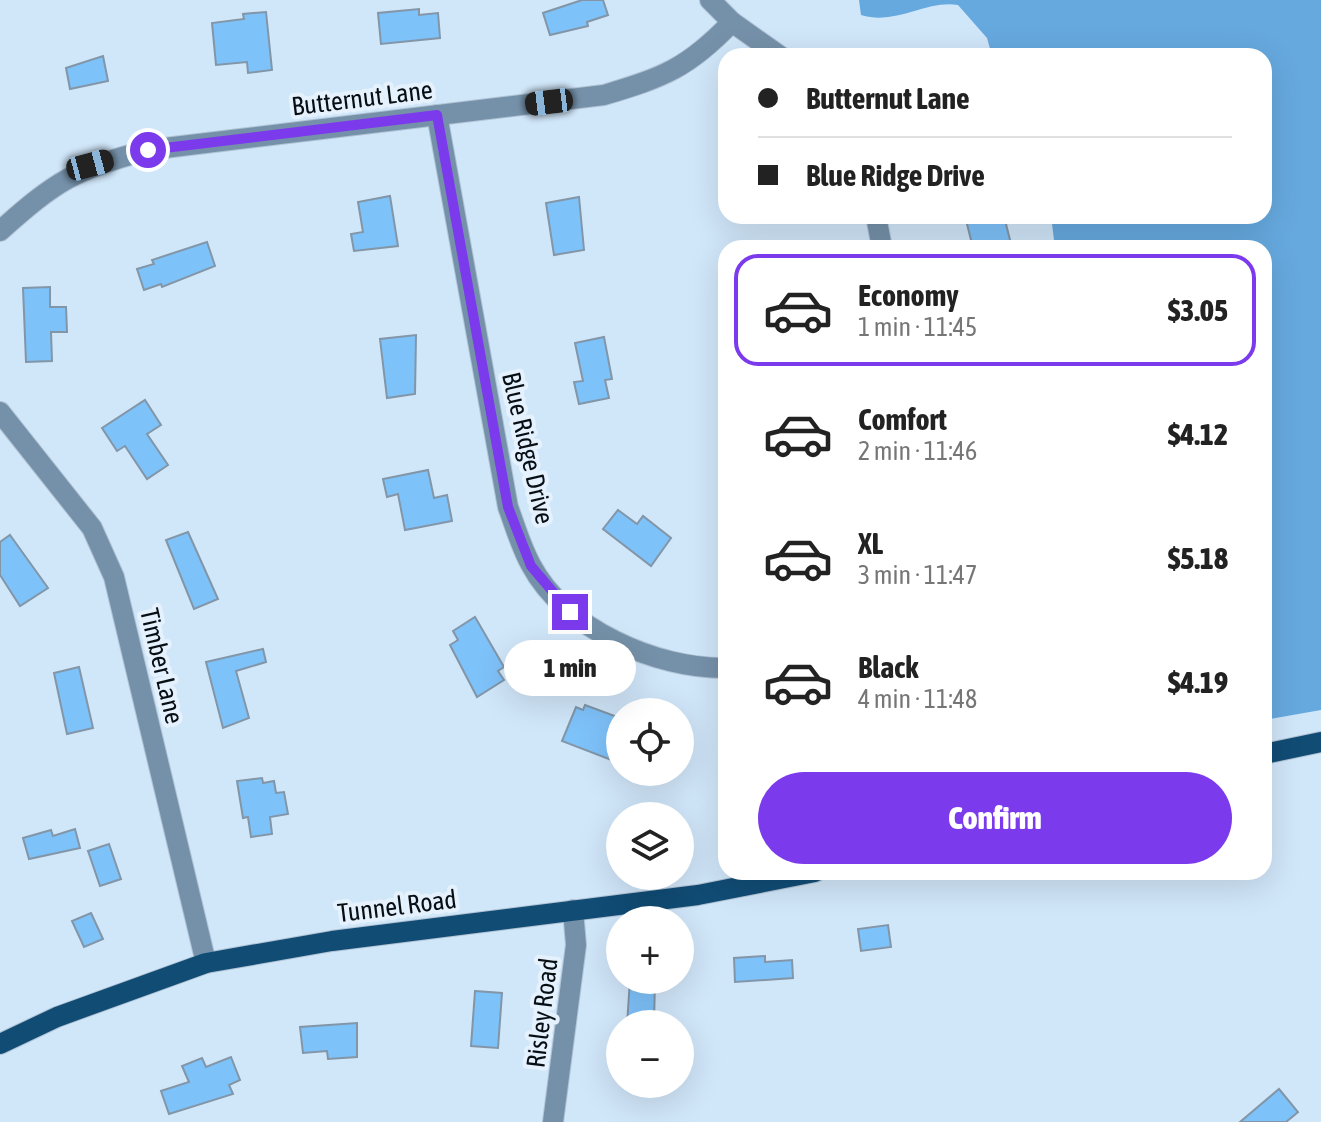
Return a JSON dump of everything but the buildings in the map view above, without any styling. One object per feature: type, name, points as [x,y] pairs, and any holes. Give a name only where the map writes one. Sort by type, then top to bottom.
[{"type":"main road","points":[[1272,752],[1321,742]]},
{"type":"main road","name":"Tunnel Road","points":[[0,1044],[57,1017],[206,963],[332,941],[698,895],[774,880]]},
{"type":"street","points":[[710,0],[732,22],[769,48]]},
{"type":"street","name":"Butternut Lane","points":[[0,231],[49,188],[90,165],[148,150],[604,95],[655,80],[700,55],[732,22]]},
{"type":"street","name":"Blue Ridge Drive","points":[[437,115],[508,507],[531,566],[570,612],[628,648],[681,665],[718,667]]},
{"type":"street","name":"Timber Lane","points":[[0,412],[92,528],[114,577],[206,963]]},
{"type":"street","name":"Risley Road","points":[[553,1122],[576,945],[573,910]]},
{"type":"shaded area","points":[[859,0],[1321,0],[1321,710],[1272,719],[1272,240],[1054,240],[1052,224],[1272,224],[1272,48],[990,48],[987,38],[958,5],[934,6],[886,17],[861,15]]},
{"type":"route","points":[[148,150],[437,115],[508,507],[531,566],[570,612]]}]
